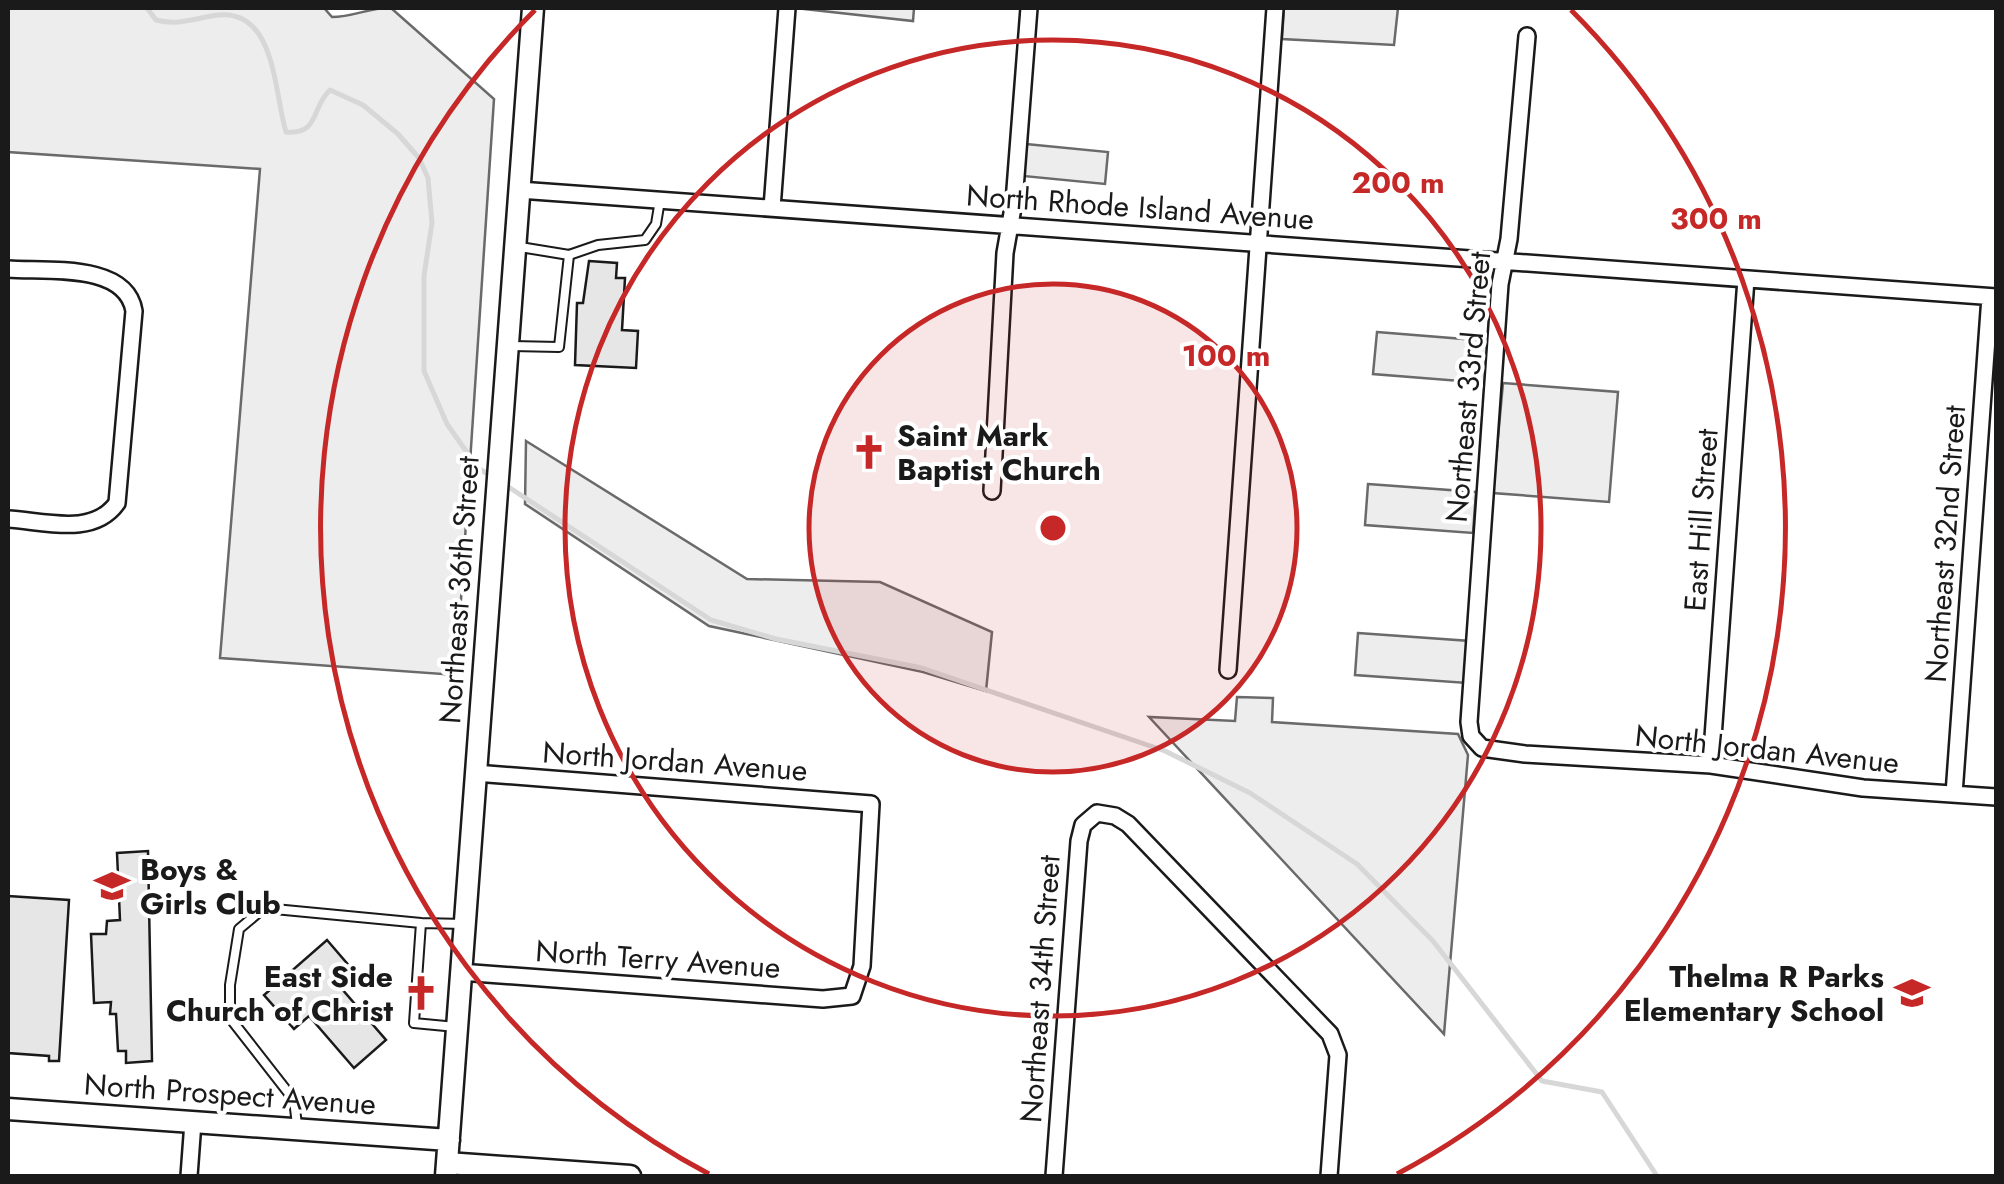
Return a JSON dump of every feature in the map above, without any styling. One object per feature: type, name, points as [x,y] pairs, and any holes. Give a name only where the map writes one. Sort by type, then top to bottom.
[{"type":"main road","name":"Northeast 36th Street","points":[[446,1170],[533,8]]},
{"type":"main road","name":"North Prospect Avenue","points":[[8,1109],[448,1140]]},
{"type":"main road","points":[[446,1170],[630,1176]]},
{"type":"street","points":[[772,208],[787,8]]},
{"type":"street","points":[[992,492],[1029,8]]},
{"type":"street","points":[[1228,670],[1275,8]]},
{"type":"street","name":"Northeast 33rd Street","points":[[1474,742],[1469,722],[1474,639],[1527,36]]},
{"type":"street","name":"North Rhode Island Avenue","points":[[519,190],[1993,297]]},
{"type":"street","points":[[8,269],[106,278],[132,298],[134,328],[121,488],[108,515],[78,524],[8,518]]},
{"type":"street","name":"East Hill Street","points":[[1710,765],[1746,279]]},
{"type":"street","name":"Northeast 32nd Street","points":[[1954,794],[1993,297]]},
{"type":"street","name":"North Jordan Avenue","points":[[1474,742],[1482,748],[1525,754],[1710,765],[1863,788],[1996,798]]},
{"type":"street","name":"North Jordan Avenue","points":[[475,774],[870,804],[862,966],[852,996]]},
{"type":"street","name":"Northeast 34th Street","points":[[1054,1176],[1079,841],[1083,825],[1096,813],[1114,816],[1128,824],[1330,1034],[1338,1055],[1329,1176]]},
{"type":"street","name":"North Terry Avenue","points":[[460,972],[824,999],[852,996]]},
{"type":"street","points":[[189,1176],[193,1122]]},
{"type":"lane","points":[[515,247],[569,255],[598,245],[645,240],[656,224],[660,200]]},
{"type":"lane","points":[[508,346],[560,346],[569,255]]},
{"type":"lane","points":[[297,1129],[294,1100],[230,1018],[230,985],[239,929],[264,908],[464,924]]},
{"type":"lane","points":[[421,923],[414,1022],[456,1026]]},
{"type":"shaded area","points":[[8,8],[324,8],[332,17],[391,8],[494,99],[456,675],[220,658],[260,169],[8,152]]},
{"type":"shaded area","points":[[795,8],[914,8],[913,21]]},
{"type":"shaded area","points":[[1284,8],[1398,8],[1394,45],[1282,39]]},
{"type":"shaded area","points":[[1026,144],[1108,152],[1105,184],[1023,176]]},
{"type":"shaded area","points":[[1377,332],[1488,341],[1485,383],[1373,374]]},
{"type":"shaded area","points":[[1503,383],[1618,392],[1609,502],[1493,493]]},
{"type":"shaded area","points":[[526,441],[747,579],[880,582],[992,632],[986,691],[923,672],[709,626],[525,504]]},
{"type":"shaded area","points":[[1368,484],[1476,492],[1473,533],[1365,525]]},
{"type":"shaded area","points":[[1358,633],[1470,641],[1467,683],[1355,675]]},
{"type":"shaded area","points":[[1237,697],[1273,698],[1272,722],[1458,734],[1468,755],[1444,1034],[1149,717],[1235,721]]},
{"type":"building","points":[[589,261],[617,263],[616,278],[625,278],[622,330],[638,331],[636,368],[575,365],[577,303],[583,303]]},
{"type":"building","points":[[148,851],[152,1061],[126,1063],[126,1051],[118,1051],[116,1014],[110,1014],[111,1002],[94,1003],[91,934],[106,934],[107,921],[120,920],[117,853]]},
{"type":"building","points":[[8,896],[69,900],[59,1061],[49,1061],[49,1056],[8,1053]]},
{"type":"building","points":[[327,940],[357,975],[342,989],[386,1040],[354,1068],[309,1016],[294,1029],[264,995]]},
{"type":"waterway","points":[[147,8],[156,20],[164,22],[218,15],[237,17],[251,25],[269,57],[286,132],[297,132],[310,125],[330,90],[363,105],[419,158],[428,178],[432,223],[424,276],[424,371],[447,424],[478,468],[491,476]]},
{"type":"waterway","points":[[504,484],[711,620],[776,639],[922,668],[1165,751],[1250,793],[1357,864],[1433,941],[1542,1081],[1602,1092],[1657,1176]]},
{"type":"place","name":"Saint Mark Baptist Church","points":[[869,452]]},
{"type":"place","name":"Boys & Girls Club","points":[[112,886]]},
{"type":"place","name":"East Side Church of Christ","points":[[421,993]]},
{"type":"place","name":"Thelma R Parks Elementary School","points":[[1912,993]]}]
